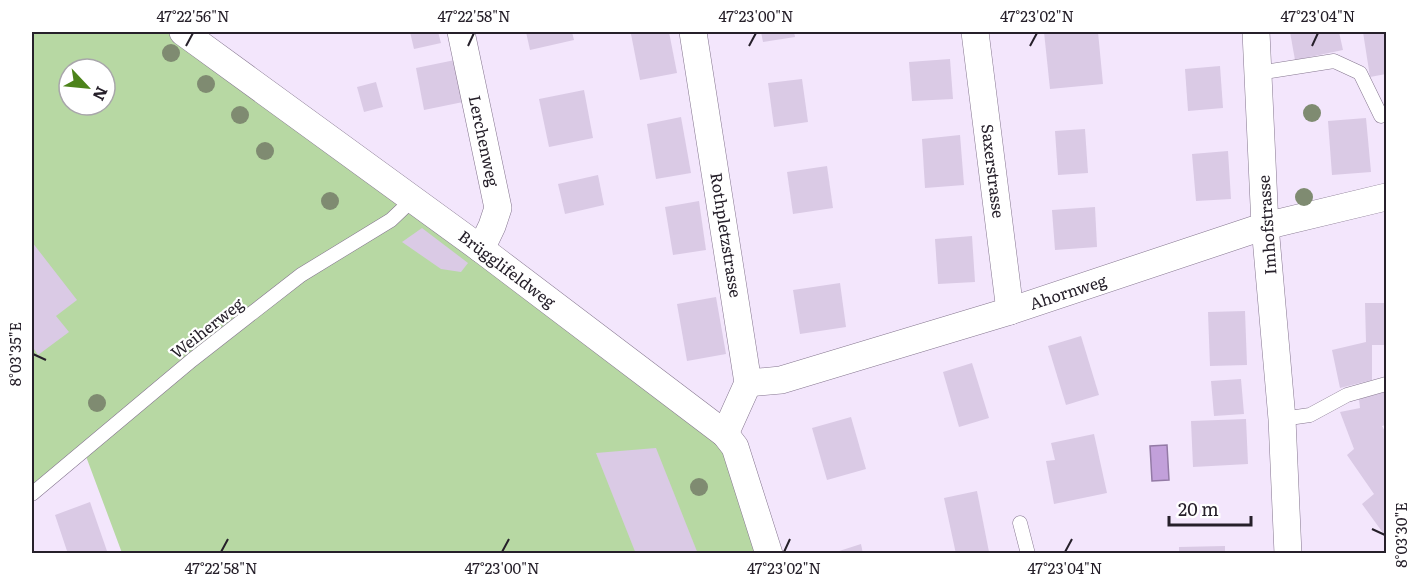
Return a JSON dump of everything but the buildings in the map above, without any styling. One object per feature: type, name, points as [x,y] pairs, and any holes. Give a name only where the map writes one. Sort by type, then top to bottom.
[{"type":"street","name":"Brügglifeldweg","points":[[183,32],[481,249],[725,434],[735,447],[769,554]]},
{"type":"street","name":"Lerchenweg","points":[[461,32],[498,208],[481,249]]},
{"type":"street","name":"Rothpletzstrasse","points":[[693,32],[748,383]]},
{"type":"street","name":"Saxerstrasse","points":[[975,32],[1011,311]]},
{"type":"street","name":"Imhofstrasse","points":[[1256,32],[1265,226],[1282,419],[1288,554]]},
{"type":"street","name":"Ahornweg","points":[[748,383],[781,380],[1011,311],[1265,226],[1386,197]]},
{"type":"street","points":[[725,434],[748,383]]},
{"type":"lane","points":[[1258,73],[1334,61],[1360,73],[1381,116]]},
{"type":"lane","name":"Weiherweg","points":[[32,494],[192,360],[301,275],[391,220],[412,200]]},
{"type":"lane","points":[[1282,419],[1310,415],[1347,395],[1386,384]]},
{"type":"lane","points":[[1020,523],[1028,554]]},
{"type":"green space","points":[[32,32],[183,32],[725,434],[769,553],[122,553],[84,451],[32,494]]},
{"type":"shaded area","points":[[1167,445],[1169,480],[1152,481],[1150,446]]}]
